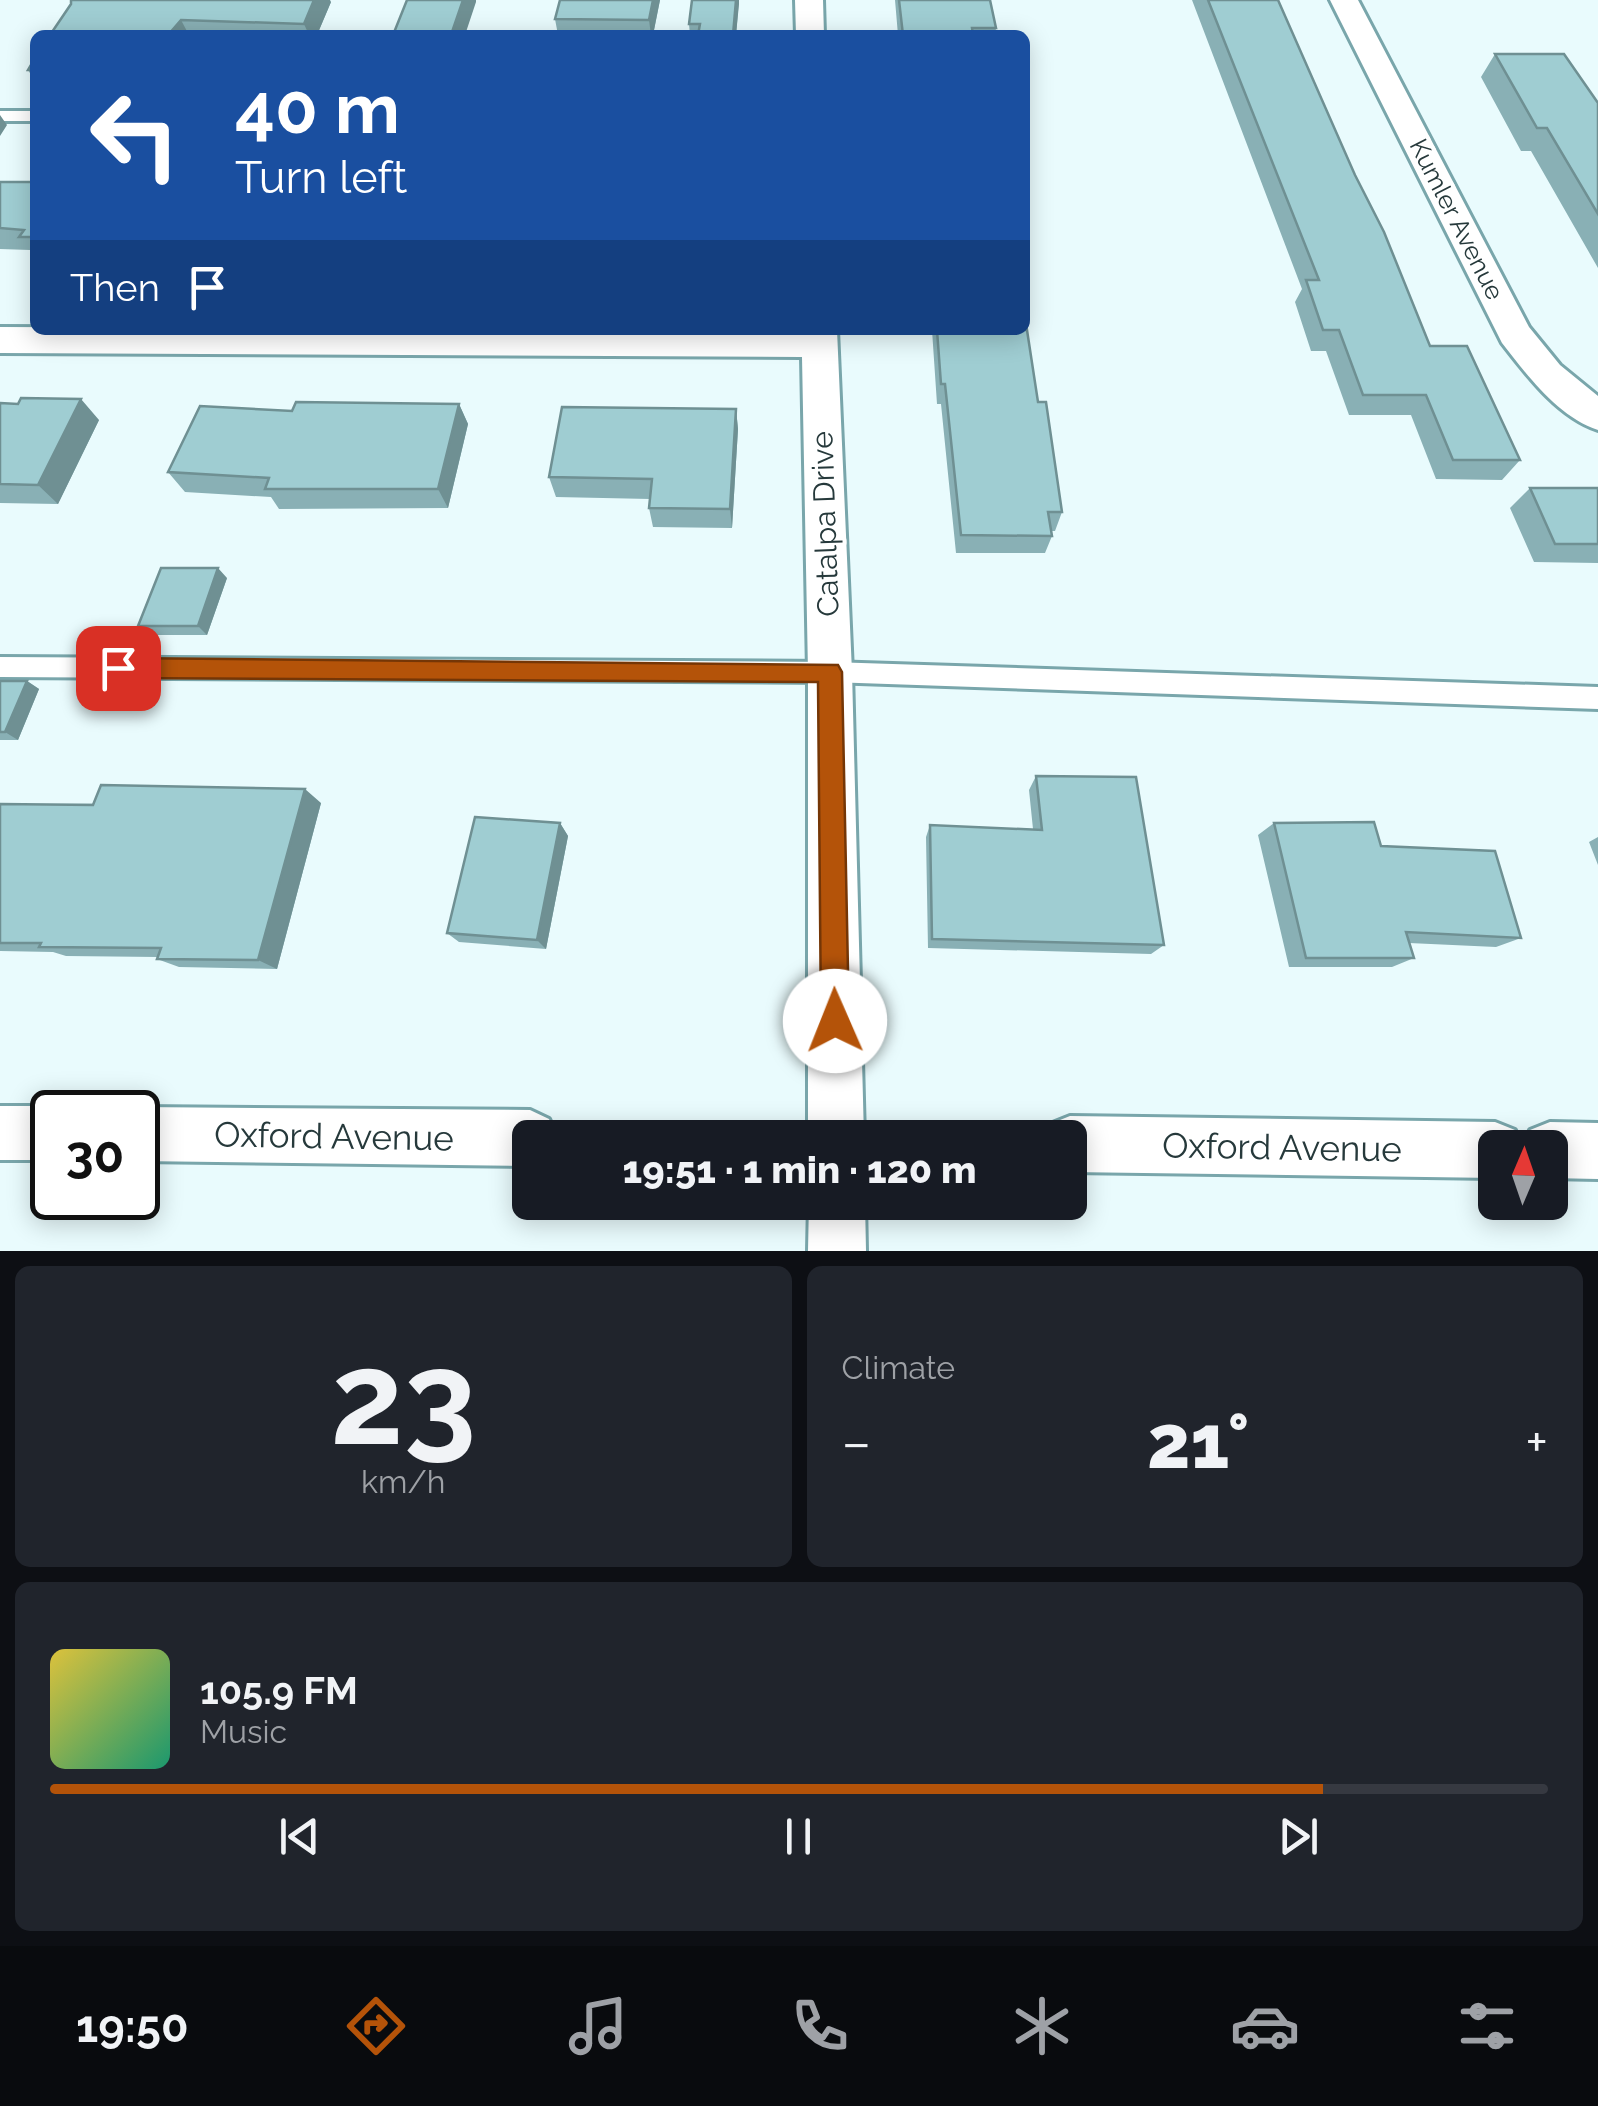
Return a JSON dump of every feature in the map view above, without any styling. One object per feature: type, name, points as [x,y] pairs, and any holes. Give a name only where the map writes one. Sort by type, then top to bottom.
[{"type":"street","points":[[809,0],[810,30]]},
{"type":"street","name":"Kumler Avenue","points":[[1344,0],[1515,334],[1547,375],[1598,416]]},
{"type":"street","points":[[0,340],[819,337]]},
{"type":"street","name":"Catalpa Drive","points":[[819,337],[830,672],[836,1120]]},
{"type":"street","points":[[0,1133],[30,1134]]},
{"type":"street","name":"Oxford Avenue","points":[[160,1134],[512,1138]]},
{"type":"street","name":"Oxford Avenue","points":[[1087,1144],[1478,1150]]},
{"type":"street","points":[[1568,1150],[1598,1151]]},
{"type":"street","points":[[837,1220],[837,1251]]},
{"type":"lane","points":[[0,116],[30,116]]},
{"type":"lane","points":[[0,667],[830,672],[1598,698]]},
{"type":"building","points":[[71,0],[314,0],[304,24],[181,20],[172,30],[53,30]]},
{"type":"building","points":[[407,0],[463,0],[453,30],[395,30]]},
{"type":"building","points":[[560,0],[653,0],[649,20],[555,19]]},
{"type":"building","points":[[692,0],[736,0],[733,30],[699,30],[700,24],[689,24]]},
{"type":"building","points":[[899,0],[990,0],[996,28],[972,30],[902,30]]},
{"type":"building","points":[[1208,0],[1278,0],[1384,232],[1430,346],[1467,346],[1520,460],[1453,460],[1426,395],[1363,395],[1339,330],[1323,330],[1306,280],[1319,280]]},
{"type":"building","points":[[1495,54],[1564,54],[1598,103],[1598,214],[1547,128],[1537,128]]},
{"type":"building","points":[[0,182],[30,182],[30,237],[19,237],[24,230],[0,228]]},
{"type":"building","points":[[937,335],[1028,335],[1038,402],[1046,402],[1062,512],[1048,512],[1052,536],[961,535],[945,384],[941,384]]},
{"type":"building","points":[[21,398],[81,399],[38,485],[0,484],[0,403],[18,404]]},
{"type":"building","points":[[296,402],[459,404],[438,489],[265,489],[269,478],[168,472],[200,406],[292,411]]},
{"type":"building","points":[[562,407],[736,409],[730,509],[649,508],[652,479],[549,477]]},
{"type":"building","points":[[1530,488],[1598,488],[1598,544],[1555,544]]},
{"type":"building","points":[[161,568],[218,568],[198,626],[138,626]]},
{"type":"building","points":[[0,681],[27,681],[5,732],[0,732]]},
{"type":"building","points":[[1036,776],[1136,777],[1164,945],[932,939],[930,825],[1042,830]]},
{"type":"building","points":[[101,785],[305,789],[258,960],[157,959],[161,948],[0,943],[0,804],[93,805]]},
{"type":"building","points":[[475,817],[560,823],[537,940],[447,933]]},
{"type":"building","points":[[1374,822],[1381,846],[1495,851],[1521,938],[1406,932],[1414,958],[1306,958],[1274,823]]},
{"type":"route","points":[[118,668],[830,672],[835,1021]]}]
